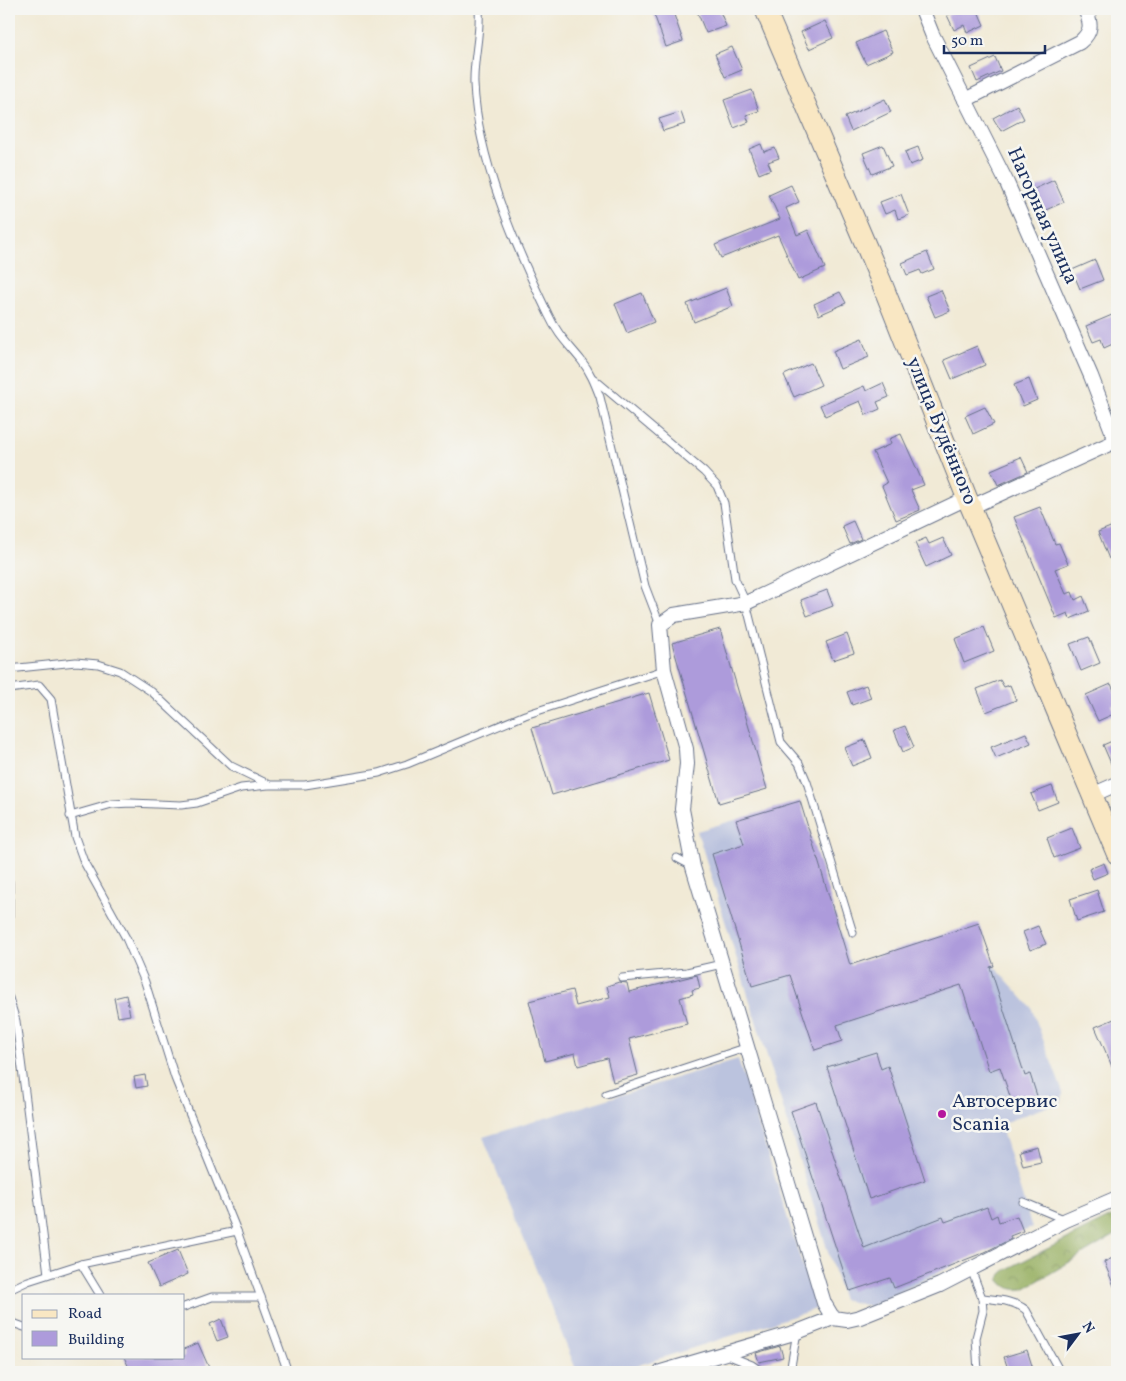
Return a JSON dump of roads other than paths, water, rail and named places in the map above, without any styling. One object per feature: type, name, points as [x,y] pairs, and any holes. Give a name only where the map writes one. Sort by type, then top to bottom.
[{"type":"main road","name":"улица Будённого","points":[[765,9],[881,281],[969,502],[1117,854]]},
{"type":"street","name":"Нагорная улица","points":[[922,9],[932,34],[1011,192],[1117,443]]},
{"type":"street","points":[[965,100],[1080,42],[1088,35],[1091,27],[1085,9]]},
{"type":"street","points":[[833,1318],[824,1303],[693,867],[682,809],[687,764],[686,748],[664,670],[660,625],[674,615],[746,603],[969,502],[1117,443]]},
{"type":"street","points":[[1092,794],[1117,784]]},
{"type":"street","points":[[661,1372],[798,1332],[833,1318],[847,1320],[860,1317],[940,1285],[1066,1220],[1117,1198]]},
{"type":"lane","points":[[479,9],[474,84],[476,104],[491,171],[508,223],[548,315],[561,338],[582,360],[593,378],[600,397],[645,586],[660,625]]},
{"type":"lane","points":[[593,378],[704,472],[717,486],[724,503],[735,579],[746,603],[781,742],[799,763],[853,932]]},
{"type":"lane","points":[[9,669],[76,662],[98,664],[120,671],[152,692],[231,766],[270,785]]},
{"type":"lane","points":[[70,816],[112,804],[189,804],[241,788],[270,785],[305,785],[379,773],[407,764],[525,715],[664,670]]},
{"type":"lane","points":[[9,689],[39,686],[51,699],[70,816],[84,862],[126,938],[145,982],[175,1078],[237,1231],[288,1372]]},
{"type":"lane","points":[[677,858],[693,867]]},
{"type":"lane","points":[[9,882],[9,919]]},
{"type":"lane","points":[[622,978],[687,972],[722,964]]},
{"type":"lane","points":[[9,998],[16,1021],[48,1274]]},
{"type":"lane","points":[[606,1094],[748,1047]]},
{"type":"lane","points":[[1023,1202],[1066,1220]]},
{"type":"lane","points":[[9,1290],[48,1274],[81,1264],[237,1231]]},
{"type":"lane","points":[[81,1264],[99,1294]]},
{"type":"lane","points":[[971,1269],[982,1298],[981,1324],[976,1338],[978,1372]]},
{"type":"lane","points":[[185,1307],[212,1297],[261,1297]]},
{"type":"lane","points":[[982,1298],[1007,1301],[1018,1304],[1026,1310],[1060,1372]]},
{"type":"lane","points":[[9,1319],[13,1324],[22,1326]]},
{"type":"lane","points":[[790,1372],[798,1332]]},
{"type":"lane","points":[[722,1353],[752,1364],[762,1372]]},
{"type":"place","name":"Автосервис Scania","points":[[942,1114]]}]
